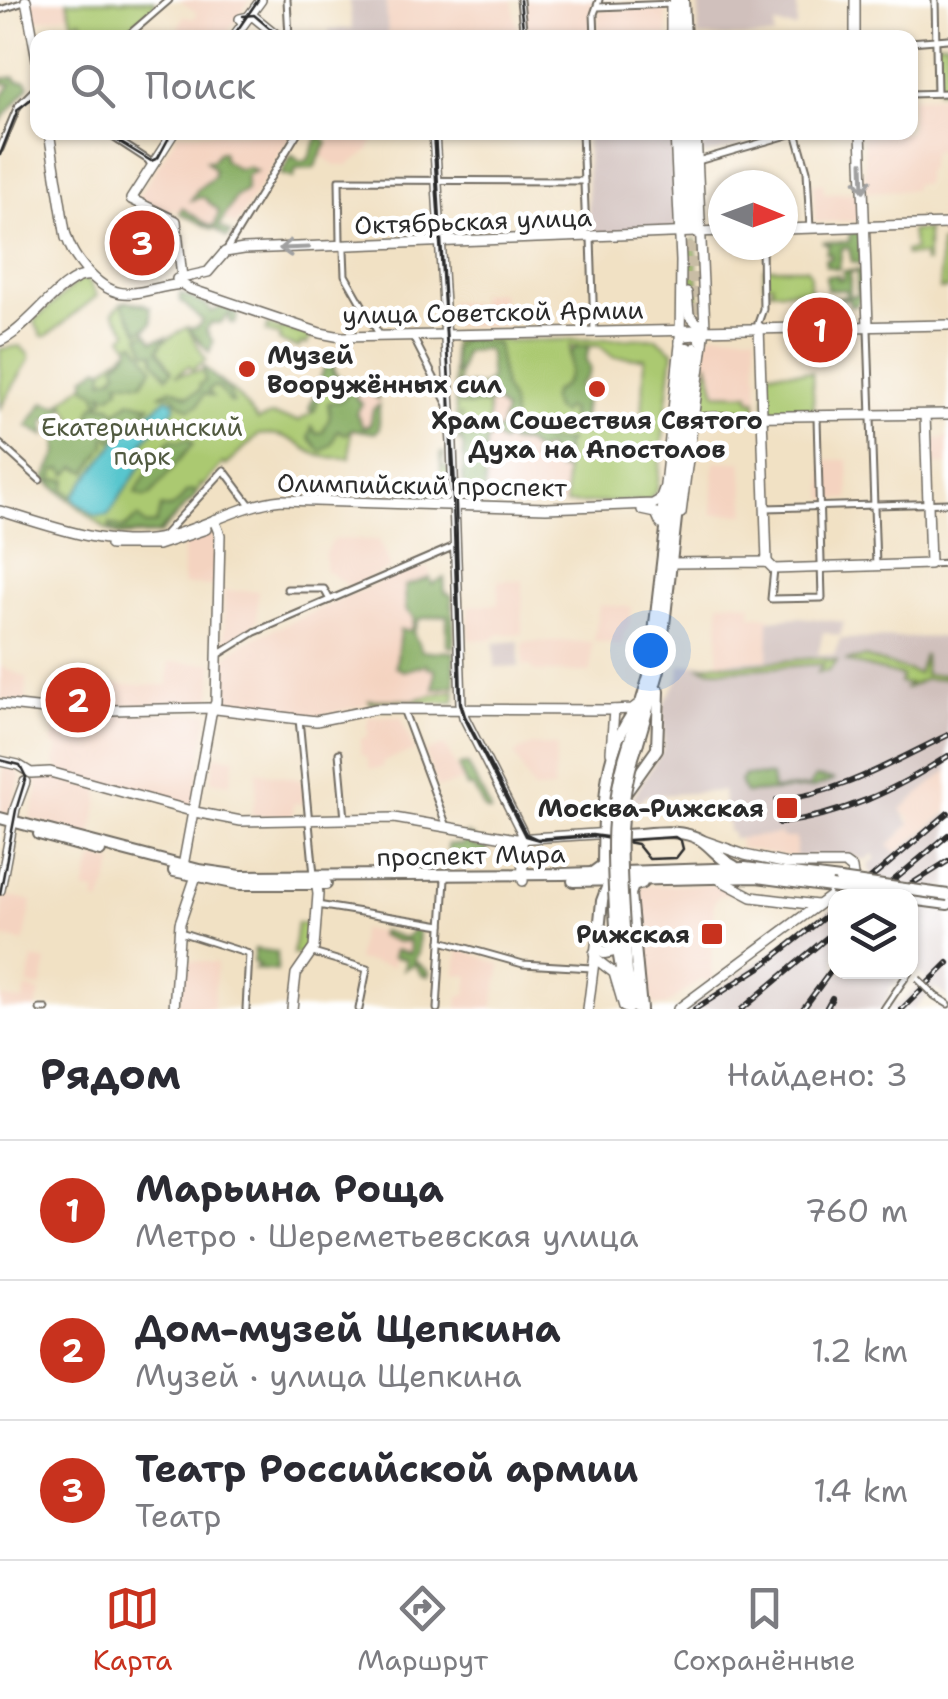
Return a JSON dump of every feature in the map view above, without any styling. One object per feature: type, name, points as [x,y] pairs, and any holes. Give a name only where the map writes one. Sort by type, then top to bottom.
[{"type":"main road","points":[[677,1],[680,30]]},
{"type":"main road","points":[[683,140],[691,230]]},
{"type":"main road","points":[[691,346],[659,670],[658,746],[621,802],[618,826],[626,835],[673,832],[698,838],[730,864],[745,868]]},
{"type":"main road","points":[[626,1009],[619,824],[624,784],[647,686],[691,346]]},
{"type":"main road","points":[[634,741],[659,670]]},
{"type":"main road","points":[[621,944],[612,953],[602,952],[598,936],[601,887],[593,877],[603,865],[608,773],[619,732],[647,686]]},
{"type":"main road","name":"проспект Мира","points":[[6,823],[183,866],[197,874],[316,881],[432,873],[523,878]]},
{"type":"main road","name":"проспект Мира","points":[[6,823],[238,884],[593,877],[745,868],[834,887],[948,895]]},
{"type":"main road","name":"проспект Мира","points":[[593,877],[766,878],[848,889]]},
{"type":"main road","points":[[602,901],[608,885],[624,880]]},
{"type":"main road","points":[[641,1009],[630,890],[651,880]]},
{"type":"main road","points":[[918,899],[948,904]]},
{"type":"main road","points":[[621,944],[641,1009]]},
{"type":"street","points":[[134,30],[169,0]]},
{"type":"street","points":[[287,0],[289,30]]},
{"type":"street","points":[[520,0],[523,30]]},
{"type":"street","points":[[854,0],[856,30]]},
{"type":"street","points":[[935,0],[936,93]]},
{"type":"street","points":[[0,10],[26,1],[31,30]]},
{"type":"street","points":[[594,30],[598,4],[677,1]]},
{"type":"street","points":[[236,30],[252,9],[272,30]]},
{"type":"street","points":[[918,41],[948,39]]},
{"type":"street","points":[[918,94],[948,93]]},
{"type":"street","points":[[0,149],[3,130],[30,94]]},
{"type":"street","points":[[50,140],[73,280]]},
{"type":"street","points":[[118,140],[153,161]]},
{"type":"street","points":[[166,140],[132,200],[176,221],[182,278]]},
{"type":"street","points":[[66,236],[72,255],[91,276],[104,288],[120,294],[210,271],[234,239],[293,140]]},
{"type":"street","points":[[434,140],[462,710],[524,839],[523,878]]},
{"type":"street","points":[[582,140],[594,330]]},
{"type":"street","points":[[660,574],[664,489],[691,346],[705,315],[704,290],[691,230],[698,161],[686,140]]},
{"type":"street","points":[[698,161],[772,140]]},
{"type":"street","points":[[799,140],[808,171],[810,228]]},
{"type":"street","points":[[862,140],[876,566]]},
{"type":"street","points":[[380,336],[345,275],[338,180],[584,181]]},
{"type":"street","points":[[798,228],[948,224]]},
{"type":"street","points":[[691,230],[681,246],[698,327],[691,346],[693,426],[672,557],[771,566],[948,563]]},
{"type":"street","name":"Октябрьская улица","points":[[225,252],[708,231]]},
{"type":"street","points":[[234,239],[236,246],[244,249]]},
{"type":"street","points":[[681,246],[686,260],[688,315],[698,327]]},
{"type":"street","points":[[762,260],[759,325],[772,599],[822,598],[817,416]]},
{"type":"street","points":[[0,341],[81,274],[118,290],[136,291]]},
{"type":"street","name":"улица Советской Армии","points":[[136,291],[182,284],[320,334],[340,337],[948,323]]},
{"type":"street","points":[[687,286],[690,300],[696,304],[703,300],[704,290]]},
{"type":"street","points":[[411,334],[450,410]]},
{"type":"street","points":[[693,426],[700,418],[948,414]]},
{"type":"street","points":[[925,415],[930,564]]},
{"type":"street","points":[[0,444],[40,480]]},
{"type":"street","points":[[161,538],[224,470],[251,506]]},
{"type":"street","name":"Олимпийский проспект","points":[[0,514],[123,547],[158,546],[251,506],[288,500],[546,508],[648,505],[659,502],[664,489]]},
{"type":"street","points":[[765,508],[948,503]]},
{"type":"street","name":"Олимпийский проспект","points":[[0,514],[114,540],[161,538],[282,504],[650,510],[658,515],[661,524]]},
{"type":"street","points":[[183,866],[214,709],[220,535],[216,522]]},
{"type":"street","points":[[218,656],[255,632],[456,546]]},
{"type":"street","points":[[287,589],[324,589],[330,600]]},
{"type":"street","points":[[0,704],[62,711],[214,709],[319,720],[371,710],[614,710],[634,708],[641,700]]},
{"type":"street","points":[[403,710],[447,827]]},
{"type":"street","points":[[614,710],[608,773],[613,793],[628,790]]},
{"type":"street","points":[[292,1009],[297,971],[312,953],[318,906],[299,719]]},
{"type":"street","points":[[340,753],[345,819]]},
{"type":"street","points":[[0,761],[30,773],[50,772],[195,812],[241,820],[394,818],[524,839],[626,835]]},
{"type":"street","points":[[22,768],[25,782]]},
{"type":"street","points":[[0,890],[6,823],[25,782],[38,773]]},
{"type":"street","points":[[698,838],[738,853],[788,864],[842,863],[850,867],[853,876]]},
{"type":"street","points":[[730,864],[724,859],[726,853],[738,853]]},
{"type":"street","points":[[174,1009],[184,908],[197,874]]},
{"type":"street","points":[[707,878],[723,881],[747,895],[817,905]]},
{"type":"street","points":[[760,898],[751,895],[748,886],[752,880],[766,878]]},
{"type":"street","points":[[437,1009],[445,879]]},
{"type":"street","points":[[678,1009],[817,905],[834,887]]},
{"type":"street","points":[[790,902],[799,910],[797,920]]},
{"type":"street","points":[[318,906],[442,926]]},
{"type":"street","points":[[180,932],[248,954],[246,1009]]},
{"type":"street","points":[[588,1009],[598,936]]},
{"type":"street","points":[[441,941],[524,964],[592,973]]},
{"type":"street","points":[[594,950],[598,960],[614,973],[617,985]]},
{"type":"street","points":[[312,953],[367,969],[359,1009]]},
{"type":"street","points":[[592,973],[604,968],[612,974],[626,1009]]},
{"type":"street","points":[[884,1009],[905,979]]},
{"type":"street","points":[[918,979],[948,1004]]},
{"type":"shaded area","points":[[31,0],[69,0],[71,14],[34,21]]},
{"type":"shaded area","points":[[179,0],[250,0],[230,30],[177,30],[184,15],[193,19],[197,13]]},
{"type":"shaded area","points":[[349,0],[386,0],[388,30],[329,30],[352,29]]},
{"type":"shaded area","points":[[386,0],[512,0],[518,30],[388,30]]},
{"type":"shaded area","points":[[523,0],[596,0],[591,12],[592,30],[526,30]]},
{"type":"shaded area","points":[[699,0],[797,0],[797,28],[775,25],[775,30],[698,30]]},
{"type":"shaded area","points":[[665,7],[667,30],[598,30],[599,10]]},
{"type":"shaded area","points":[[948,96],[948,151],[932,151],[925,184],[914,184],[914,190],[865,192],[863,140],[918,140],[918,97]]},
{"type":"shaded area","points":[[174,140],[288,140],[236,226],[223,219],[217,231],[171,208],[170,213],[137,199]]},
{"type":"shaded area","points":[[330,140],[374,140],[367,152],[348,165],[335,165],[321,156]]},
{"type":"shaded area","points":[[586,140],[672,140],[676,230],[589,234]]},
{"type":"shaded area","points":[[702,140],[739,140],[740,145],[703,155]]},
{"type":"shaded area","points":[[823,183],[824,193],[860,192],[859,221],[815,222],[813,184]]},
{"type":"shaded area","points":[[501,292],[502,307],[509,308],[509,325],[450,326],[449,301],[478,304],[479,293]]},
{"type":"shaded area","points":[[712,333],[755,334],[759,414],[699,415],[707,339]]},
{"type":"shaded area","points":[[352,384],[380,387],[379,420],[351,433]]},
{"type":"shaded area","points":[[508,402],[565,443],[566,504],[467,501],[463,496],[460,403]]},
{"type":"shaded area","points":[[948,435],[948,465],[932,465],[931,439]]},
{"type":"shaded area","points":[[823,460],[848,460],[849,499],[824,499]]},
{"type":"shaded area","points":[[742,461],[746,514],[712,514],[714,462]]},
{"type":"shaded area","points":[[211,533],[216,541],[215,586],[183,585],[183,541]]},
{"type":"shaded area","points":[[334,539],[379,540],[391,568],[350,587],[325,570],[325,553]]},
{"type":"shaded area","points":[[429,568],[432,584],[444,578],[445,592],[452,596],[453,614],[419,619],[413,633],[422,651],[454,652],[454,702],[377,702],[316,717],[221,706],[222,660],[245,642],[410,569]]},
{"type":"shaded area","points":[[498,580],[523,580],[522,634],[469,640],[468,606],[498,604]]},
{"type":"shaded area","points":[[223,591],[258,591],[257,622],[253,622],[253,629],[225,646]]},
{"type":"shaded area","points":[[719,603],[751,605],[751,615],[770,617],[769,659],[718,662]]},
{"type":"shaded area","points":[[599,605],[632,607],[622,645],[594,641]]},
{"type":"shaded area","name":"Москва-Рижская","points":[[798,617],[844,622],[840,636],[823,632],[818,654],[834,655],[840,639],[948,637],[948,770],[901,809],[910,824],[888,846],[897,853],[948,812],[948,887],[942,887],[918,905],[918,889],[856,889],[872,876],[868,866],[876,858],[873,854],[866,860],[817,859],[813,854],[807,859],[796,858],[796,838],[781,838],[781,834],[733,839],[725,822],[723,791],[644,796],[634,801],[634,808],[626,808],[664,748],[663,705],[679,678],[680,665],[768,659],[769,620]]},
{"type":"shaded area","points":[[519,641],[519,667],[495,668],[494,643]]},
{"type":"shaded area","points":[[523,642],[592,642],[591,672],[534,672],[530,666],[523,666]]},
{"type":"shaded area","points":[[169,662],[213,663],[211,704],[71,706],[71,715],[208,713],[193,808],[58,772],[54,765],[58,747],[52,746],[55,720],[61,720],[61,715],[50,706],[51,684],[168,685]]},
{"type":"shaded area","points":[[0,666],[27,678],[26,703],[0,700]]},
{"type":"shaded area","points":[[368,717],[401,717],[414,751],[383,761],[382,768],[370,769],[367,758],[360,753],[361,739],[368,736]]},
{"type":"shaded area","points":[[445,745],[463,781],[438,788],[425,753]]},
{"type":"shaded area","points":[[532,745],[557,746],[553,789],[533,790],[514,754]]},
{"type":"shaded area","points":[[215,755],[235,758],[230,784],[211,781]]},
{"type":"shaded area","points":[[4,764],[18,770],[21,778],[8,815],[1,814],[0,803]]},
{"type":"shaded area","points":[[948,770],[948,810],[896,853],[887,847],[909,826],[910,818],[900,810]]},
{"type":"shaded area","points":[[257,771],[302,780],[304,803],[293,804],[293,817],[251,813]]},
{"type":"shaded area","points":[[45,774],[99,788],[90,837],[30,819],[38,788],[34,779]]},
{"type":"shaded area","points":[[781,834],[797,838],[796,858],[740,848],[739,838]]},
{"type":"shaded area","points":[[94,857],[114,863],[101,903],[94,901],[96,893],[84,890]]},
{"type":"shaded area","points":[[722,884],[736,893],[719,896],[714,902],[714,978],[707,983],[703,978],[665,1006],[654,1005],[648,973],[642,972],[632,891],[638,886]]},
{"type":"shaded area","points":[[3,895],[32,901],[24,942],[0,937]]},
{"type":"shaded area","name":"Москва-Рижская","points":[[918,906],[948,912],[948,998],[935,988],[913,1009],[888,1009],[926,979],[918,972]]},
{"type":"shaded area","points":[[828,911],[828,979],[897,979],[881,1009],[690,1009]]},
{"type":"shaded area","points":[[361,929],[413,937],[410,958],[395,956],[393,966],[357,960]]},
{"type":"shaded area","points":[[459,948],[501,965],[492,1009],[458,1009],[459,996],[466,994],[469,976],[455,974]]},
{"type":"shaded area","points":[[33,959],[47,962],[41,988],[27,985]]},
{"type":"shaded area","points":[[184,960],[217,963],[213,1009],[178,1009]]},
{"type":"shaded area","points":[[26,988],[40,992],[36,1009],[0,1009],[0,997],[23,1001]]},
{"type":"green space","points":[[153,0],[156,4],[124,30],[86,30],[81,20],[73,23],[67,1]]},
{"type":"green space","points":[[937,42],[948,42],[948,90],[938,90]]},
{"type":"green space","points":[[15,77],[29,86],[0,122],[1,98],[11,84],[0,83],[0,79]]},
{"type":"green space","points":[[316,140],[324,140],[327,143],[314,168],[296,169],[293,178],[281,174],[292,155],[300,162],[308,160]]},
{"type":"green space","points":[[219,152],[238,169],[248,167],[256,171],[246,175],[246,191],[236,197],[219,226],[231,233],[227,238],[215,228],[212,229],[180,213],[182,208],[210,226],[215,225],[219,211],[203,197],[191,200],[214,177],[214,169],[206,161],[212,161]]},
{"type":"green space","points":[[927,230],[927,262],[923,255],[906,255],[905,251],[914,250],[911,231]]},
{"type":"green space","points":[[850,231],[860,233],[861,264],[852,262],[849,248],[842,248],[839,269],[826,266],[825,259],[831,259],[831,254],[826,253],[829,245],[822,242],[849,242]]},
{"type":"green space","points":[[695,239],[697,302],[692,298],[689,245]]},
{"type":"green space","points":[[940,243],[948,243],[948,289],[940,289]]},
{"type":"green space","points":[[764,268],[806,268],[810,273],[810,304],[805,291],[764,290],[772,289],[772,284],[764,284]]},
{"type":"green space","points":[[862,270],[862,292],[857,292],[857,272],[850,272],[850,297],[862,294],[856,306],[850,306],[849,299],[823,299],[847,296],[846,290],[827,290],[826,276],[838,275],[838,279],[843,279],[844,271]]},
{"type":"green space","points":[[81,279],[88,280],[97,296],[42,336],[34,321]]},
{"type":"green space","points":[[180,293],[208,306],[211,312],[222,307],[238,315],[235,324],[229,322],[231,313],[220,323],[211,323],[206,330],[213,342],[209,352],[188,328],[196,328],[203,321],[181,301]]},
{"type":"green space","points":[[127,301],[150,307],[152,323],[139,332],[122,304]]},
{"type":"green space","name":"Екатерининский парк","points":[[122,302],[145,304],[150,325],[145,331],[155,347],[187,327],[206,360],[176,375],[206,370],[237,395],[258,420],[271,415],[299,421],[315,410],[329,362],[333,363],[336,375],[352,384],[350,458],[321,456],[284,436],[258,435],[226,466],[223,463],[203,486],[200,484],[160,534],[119,536],[107,530],[45,480],[63,451],[74,421],[63,401],[131,348],[122,337],[128,332],[113,312]]},
{"type":"green space","points":[[268,325],[315,338],[309,338],[307,345],[301,343],[299,348],[266,332]]},
{"type":"green space","points":[[147,333],[153,341],[166,337],[158,350],[172,371],[167,377],[154,360],[154,353],[146,352],[139,336]]},
{"type":"green space","points":[[656,338],[673,351],[657,490],[648,501],[566,504],[565,443],[509,443],[508,402],[502,399],[496,342],[457,343],[459,381],[454,381],[452,339]],"holes":[[[570,346],[600,346],[613,357],[645,358],[642,417],[634,424],[611,424],[606,432],[579,433],[570,424]]]},
{"type":"green space","points":[[463,339],[497,344],[514,429],[553,442],[569,441],[563,450],[563,470],[558,470],[558,457],[549,464],[533,461],[534,456],[544,456],[547,448],[536,452],[525,442],[506,439],[502,443],[492,435],[486,443],[485,496],[475,498],[466,494],[459,432],[479,427],[499,431],[505,412],[497,402],[467,406],[457,402],[456,386],[483,385],[490,380],[489,352],[485,349],[464,352],[456,375],[453,349]]},
{"type":"green space","points":[[135,342],[153,367],[142,383],[118,381],[120,387],[110,396],[102,393],[105,399],[99,404],[96,393],[85,387],[85,377],[100,367],[103,380],[113,377],[118,370],[115,365]]},
{"type":"green space","points":[[20,346],[29,360],[0,408],[0,349]]},
{"type":"green space","points":[[577,346],[589,347],[586,360],[590,368],[578,386],[585,398],[582,425],[577,428],[570,409],[565,408],[562,414],[551,401],[553,392],[566,381],[571,352]]},
{"type":"green space","points":[[328,358],[333,373],[354,390],[378,389],[378,399],[369,392],[357,393],[355,397],[362,404],[356,413],[363,427],[370,425],[373,409],[379,405],[379,429],[375,433],[352,429],[345,434],[338,430],[332,444],[321,452],[309,437],[312,427],[316,433],[323,432],[330,417],[328,403],[340,401],[349,393],[347,386],[329,383],[313,412],[309,409]]},
{"type":"green space","points":[[708,362],[716,393],[749,394],[750,400],[756,400],[756,411],[701,412]]},
{"type":"green space","points":[[203,366],[229,391],[233,402],[214,386],[208,390],[212,396],[204,394],[198,405],[190,409],[172,394],[159,395],[171,388],[188,396],[199,391],[200,384],[205,382]]},
{"type":"green space","points":[[765,371],[812,372],[814,411],[766,412]]},
{"type":"green space","points":[[459,383],[460,405],[488,405],[489,433],[463,440],[461,414],[462,441],[458,442],[454,384]]},
{"type":"green space","points":[[130,401],[150,405],[128,429],[117,432],[115,439],[105,437],[105,445],[87,472],[76,467],[67,475],[62,469],[55,470],[53,480],[67,480],[64,489],[71,495],[70,500],[45,478],[58,453],[57,439],[65,430],[73,430],[75,424],[94,426],[89,415],[94,405],[111,406],[116,412]]},
{"type":"green space","points":[[44,402],[56,406],[61,403],[64,407],[58,418],[44,420],[45,436],[27,426]]},
{"type":"green space","points":[[172,439],[189,439],[193,444],[150,495],[135,493],[160,452],[168,451],[166,444]]},
{"type":"green space","points":[[441,453],[442,465],[449,470],[449,499],[417,500],[416,489],[441,490]]},
{"type":"green space","points":[[193,490],[194,498],[157,534],[109,530],[110,524],[123,529],[138,517],[145,525],[156,524],[161,507],[173,507],[186,492]]},
{"type":"green space","points":[[430,578],[432,584],[444,578],[445,592],[452,596],[454,647],[447,646],[447,615],[419,619],[413,633],[422,651],[454,652],[455,686],[434,689],[435,669],[427,664],[404,671],[396,667],[400,630],[409,631],[414,618],[406,610],[405,586]]},
{"type":"green space","points":[[924,654],[925,675],[948,674],[948,678],[923,680],[904,689],[909,684],[900,683],[902,676],[845,661],[865,657],[918,674]]},
{"type":"green space","points":[[817,658],[837,661],[828,671],[818,672],[824,664],[740,670],[700,667],[717,663],[738,665]]},
{"type":"green space","points":[[455,690],[454,702],[369,700],[412,700]]},
{"type":"green space","points":[[461,765],[468,765],[490,812],[485,810],[473,787],[467,787]]},
{"type":"green space","points":[[745,775],[771,776],[773,790],[809,787],[815,777],[835,780],[813,788],[745,793],[740,781]]},
{"type":"green space","points":[[466,834],[474,837],[473,846],[487,848],[488,855],[448,855],[448,844],[463,845]]},
{"type":"green space","points":[[297,923],[311,925],[304,955],[293,954]]},
{"type":"green space","points":[[413,925],[419,927],[418,954],[414,960],[429,972],[428,976],[421,974],[415,964],[404,969],[406,959],[393,957],[395,950],[410,953],[409,941],[397,942],[380,935],[382,931],[404,938],[412,932]]},
{"type":"green space","points":[[255,949],[277,952],[277,971],[255,969],[259,965],[253,962]]},
{"type":"water","points":[[167,398],[174,401],[175,408],[143,442],[145,460],[108,515],[96,516],[74,500],[116,442]]},
{"type":"tunnel","points":[[687,228],[687,348]]},
{"type":"tunnel","points":[[694,228],[695,327]]},
{"type":"tram line","points":[[237,30],[258,0]]},
{"type":"tram line","points":[[520,0],[523,30]]},
{"type":"tram line","points":[[243,16],[254,15],[272,30]]},
{"type":"tram line","points":[[0,155],[18,109],[30,100]]},
{"type":"tram line","points":[[116,140],[151,161],[158,158],[168,140]]},
{"type":"tram line","points":[[434,140],[449,383],[460,703],[464,717],[525,836],[539,840],[594,836],[637,844],[649,859],[676,858],[683,849],[675,837],[628,840],[592,835],[537,839],[526,834],[465,716],[461,703],[456,505],[435,140]]},
{"type":"tram line","points":[[0,760],[20,765],[26,777],[0,894]]},
{"type":"railway","points":[[777,800],[844,784],[948,735]]},
{"type":"railway","points":[[779,823],[867,800],[948,756]]},
{"type":"railway","points":[[858,889],[948,813]]},
{"type":"railway","points":[[883,889],[948,835]]},
{"type":"railway","points":[[904,889],[948,861]]},
{"type":"railway","points":[[695,1009],[765,964],[828,914]]},
{"type":"railway","points":[[742,1009],[828,937]]},
{"type":"railway","points":[[902,1009],[948,963]]},
{"type":"railway","points":[[803,1009],[828,975]]},
{"type":"railway","points":[[826,1009],[832,998]]},
{"type":"place","name":"Театр Российской армии","points":[[142,243]]},
{"type":"place","name":"Марьина Роща","points":[[820,330]]},
{"type":"place","name":"Музей Вооружённых сил","points":[[247,369]]},
{"type":"place","name":"Храм Сошествия Святого Духа на Апостолов","points":[[597,389]]},
{"type":"place","name":"Дом-музей Щепкина","points":[[78,700]]},
{"type":"place","name":"Москва-Рижская","points":[[787,808]]},
{"type":"place","name":"Рижская","points":[[712,934]]}]
